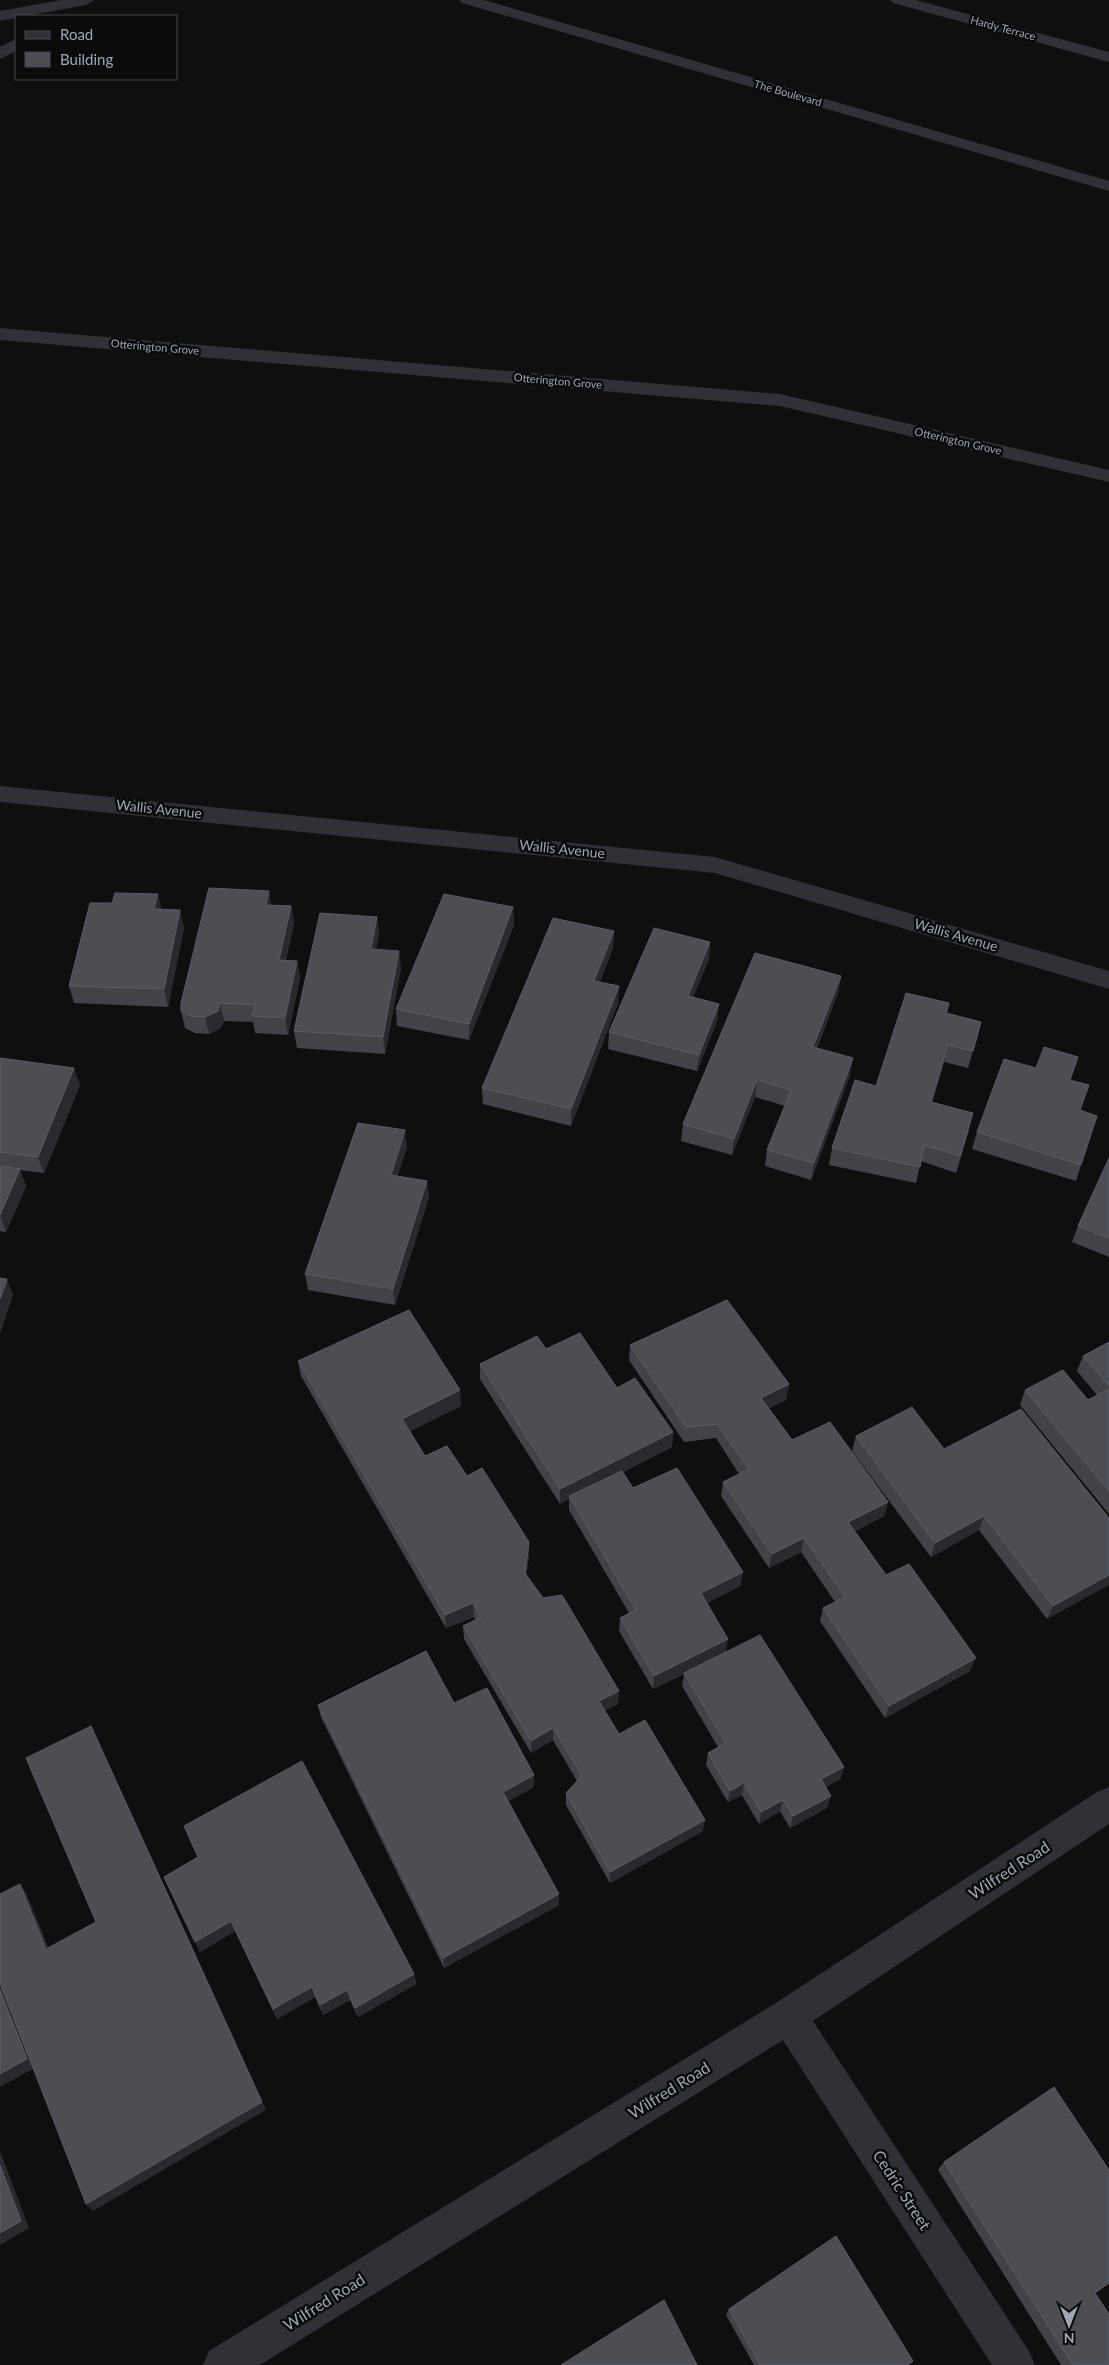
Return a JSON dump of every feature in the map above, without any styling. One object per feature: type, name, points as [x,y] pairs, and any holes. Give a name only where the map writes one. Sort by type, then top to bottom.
[{"type":"street","points":[[25,15],[86,0]]},
{"type":"street","name":"The Boulevard","points":[[467,0],[1109,186]]},
{"type":"street","name":"Hardy Terrace","points":[[898,0],[1109,57]]},
{"type":"street","points":[[0,54],[15,45]]},
{"type":"street","name":"Otterington Grove","points":[[0,334],[780,400],[1109,476]]},
{"type":"street","name":"Wallis Avenue","points":[[0,794],[715,865],[1109,980]]},
{"type":"street","name":"Wilfred Road","points":[[223,2365],[788,2016],[1109,1804]]},
{"type":"street","name":"Cedric Street","points":[[788,2016],[1015,2365]]},
{"type":"building","points":[[209,888],[269,891],[266,905],[291,906],[279,960],[297,961],[285,1018],[252,1016],[255,1005],[220,1003],[218,1011],[205,1017],[191,1016],[181,1011],[181,1003]]},
{"type":"building","points":[[115,893],[158,894],[154,909],[180,910],[164,989],[69,986],[90,903],[112,903]]},
{"type":"building","points":[[444,894],[513,907],[469,1024],[396,1009]]},
{"type":"building","points":[[320,913],[377,917],[371,949],[399,951],[383,1037],[294,1031]]},
{"type":"building","points":[[553,918],[614,931],[594,981],[619,986],[571,1109],[482,1088]]},
{"type":"building","points":[[654,928],[710,942],[688,996],[719,1004],[699,1055],[609,1032]]},
{"type":"building","points":[[755,953],[841,976],[813,1047],[853,1058],[814,1163],[767,1150],[791,1090],[757,1080],[734,1139],[683,1124]]},
{"type":"building","points":[[906,993],[949,1003],[946,1013],[981,1022],[973,1051],[948,1045],[931,1102],[973,1113],[960,1156],[924,1145],[920,1167],[832,1148],[855,1080],[876,1086]]},
{"type":"building","points":[[1044,1047],[1078,1057],[1070,1080],[1089,1085],[1080,1110],[1097,1116],[1081,1165],[977,1132],[1004,1059],[1036,1068]]},
{"type":"building","points":[[0,1058],[74,1068],[38,1157],[0,1152]]},
{"type":"building","points":[[358,1123],[405,1130],[391,1175],[427,1181],[393,1289],[305,1274]]},
{"type":"building","points":[[1109,1158],[1109,1238],[1078,1226]]},
{"type":"building","points":[[0,1166],[20,1169],[0,1215]]},
{"type":"building","points":[[0,1278],[7,1279],[0,1299]]},
{"type":"building","points":[[727,1300],[789,1384],[761,1398],[792,1440],[830,1422],[888,1502],[848,1522],[886,1575],[909,1564],[976,1658],[889,1706],[823,1608],[845,1597],[804,1538],[772,1554],[723,1482],[749,1469],[717,1424],[686,1427],[630,1345]]},
{"type":"building","points":[[409,1310],[460,1390],[402,1419],[425,1456],[447,1446],[467,1476],[482,1468],[529,1542],[525,1573],[543,1598],[562,1595],[619,1691],[599,1701],[619,1734],[645,1720],[705,1820],[610,1872],[566,1793],[582,1776],[553,1728],[531,1741],[463,1626],[481,1617],[473,1603],[445,1615],[298,1361]]},
{"type":"building","points":[[580,1333],[617,1388],[635,1378],[673,1432],[560,1489],[480,1364],[537,1336],[546,1349]]},
{"type":"building","points":[[1109,1342],[1109,1386],[1083,1356]]},
{"type":"building","points":[[1063,1370],[1088,1400],[1109,1389],[1109,1491],[1025,1390]]},
{"type":"building","points":[[912,1407],[944,1449],[1021,1409],[1109,1518],[1109,1575],[1053,1606],[984,1516],[935,1543],[856,1436]]},
{"type":"building","points":[[677,1468],[743,1572],[701,1593],[728,1639],[654,1676],[620,1618],[636,1610],[569,1496],[622,1471],[633,1488]]},
{"type":"building","points":[[760,1635],[844,1767],[821,1779],[831,1796],[793,1816],[783,1800],[761,1812],[744,1783],[730,1791],[708,1753],[726,1743],[684,1673]]},
{"type":"building","points":[[426,1651],[454,1703],[487,1688],[534,1775],[503,1792],[559,1894],[443,1958],[318,1705]]},
{"type":"building","points":[[91,1726],[262,2102],[86,2204],[0,1983],[0,1894],[20,1884],[46,1949],[96,1922],[26,1758]]},
{"type":"building","points":[[302,1761],[414,1974],[355,2008],[347,1990],[320,2005],[312,1987],[273,2009],[231,1921],[195,1942],[164,1877],[198,1857],[184,1826]]},
{"type":"building","points":[[0,1990],[27,2059],[0,2074]]},
{"type":"building","points":[[1054,2087],[1109,2170],[1109,2283],[1095,2293],[1109,2314],[1109,2365],[1073,2365],[944,2162]]},
{"type":"building","points":[[0,2165],[21,2221],[0,2233]]},
{"type":"building","points":[[836,2236],[913,2361],[908,2365],[760,2365],[729,2309]]},
{"type":"building","points":[[664,2300],[697,2365],[561,2365]]}]
